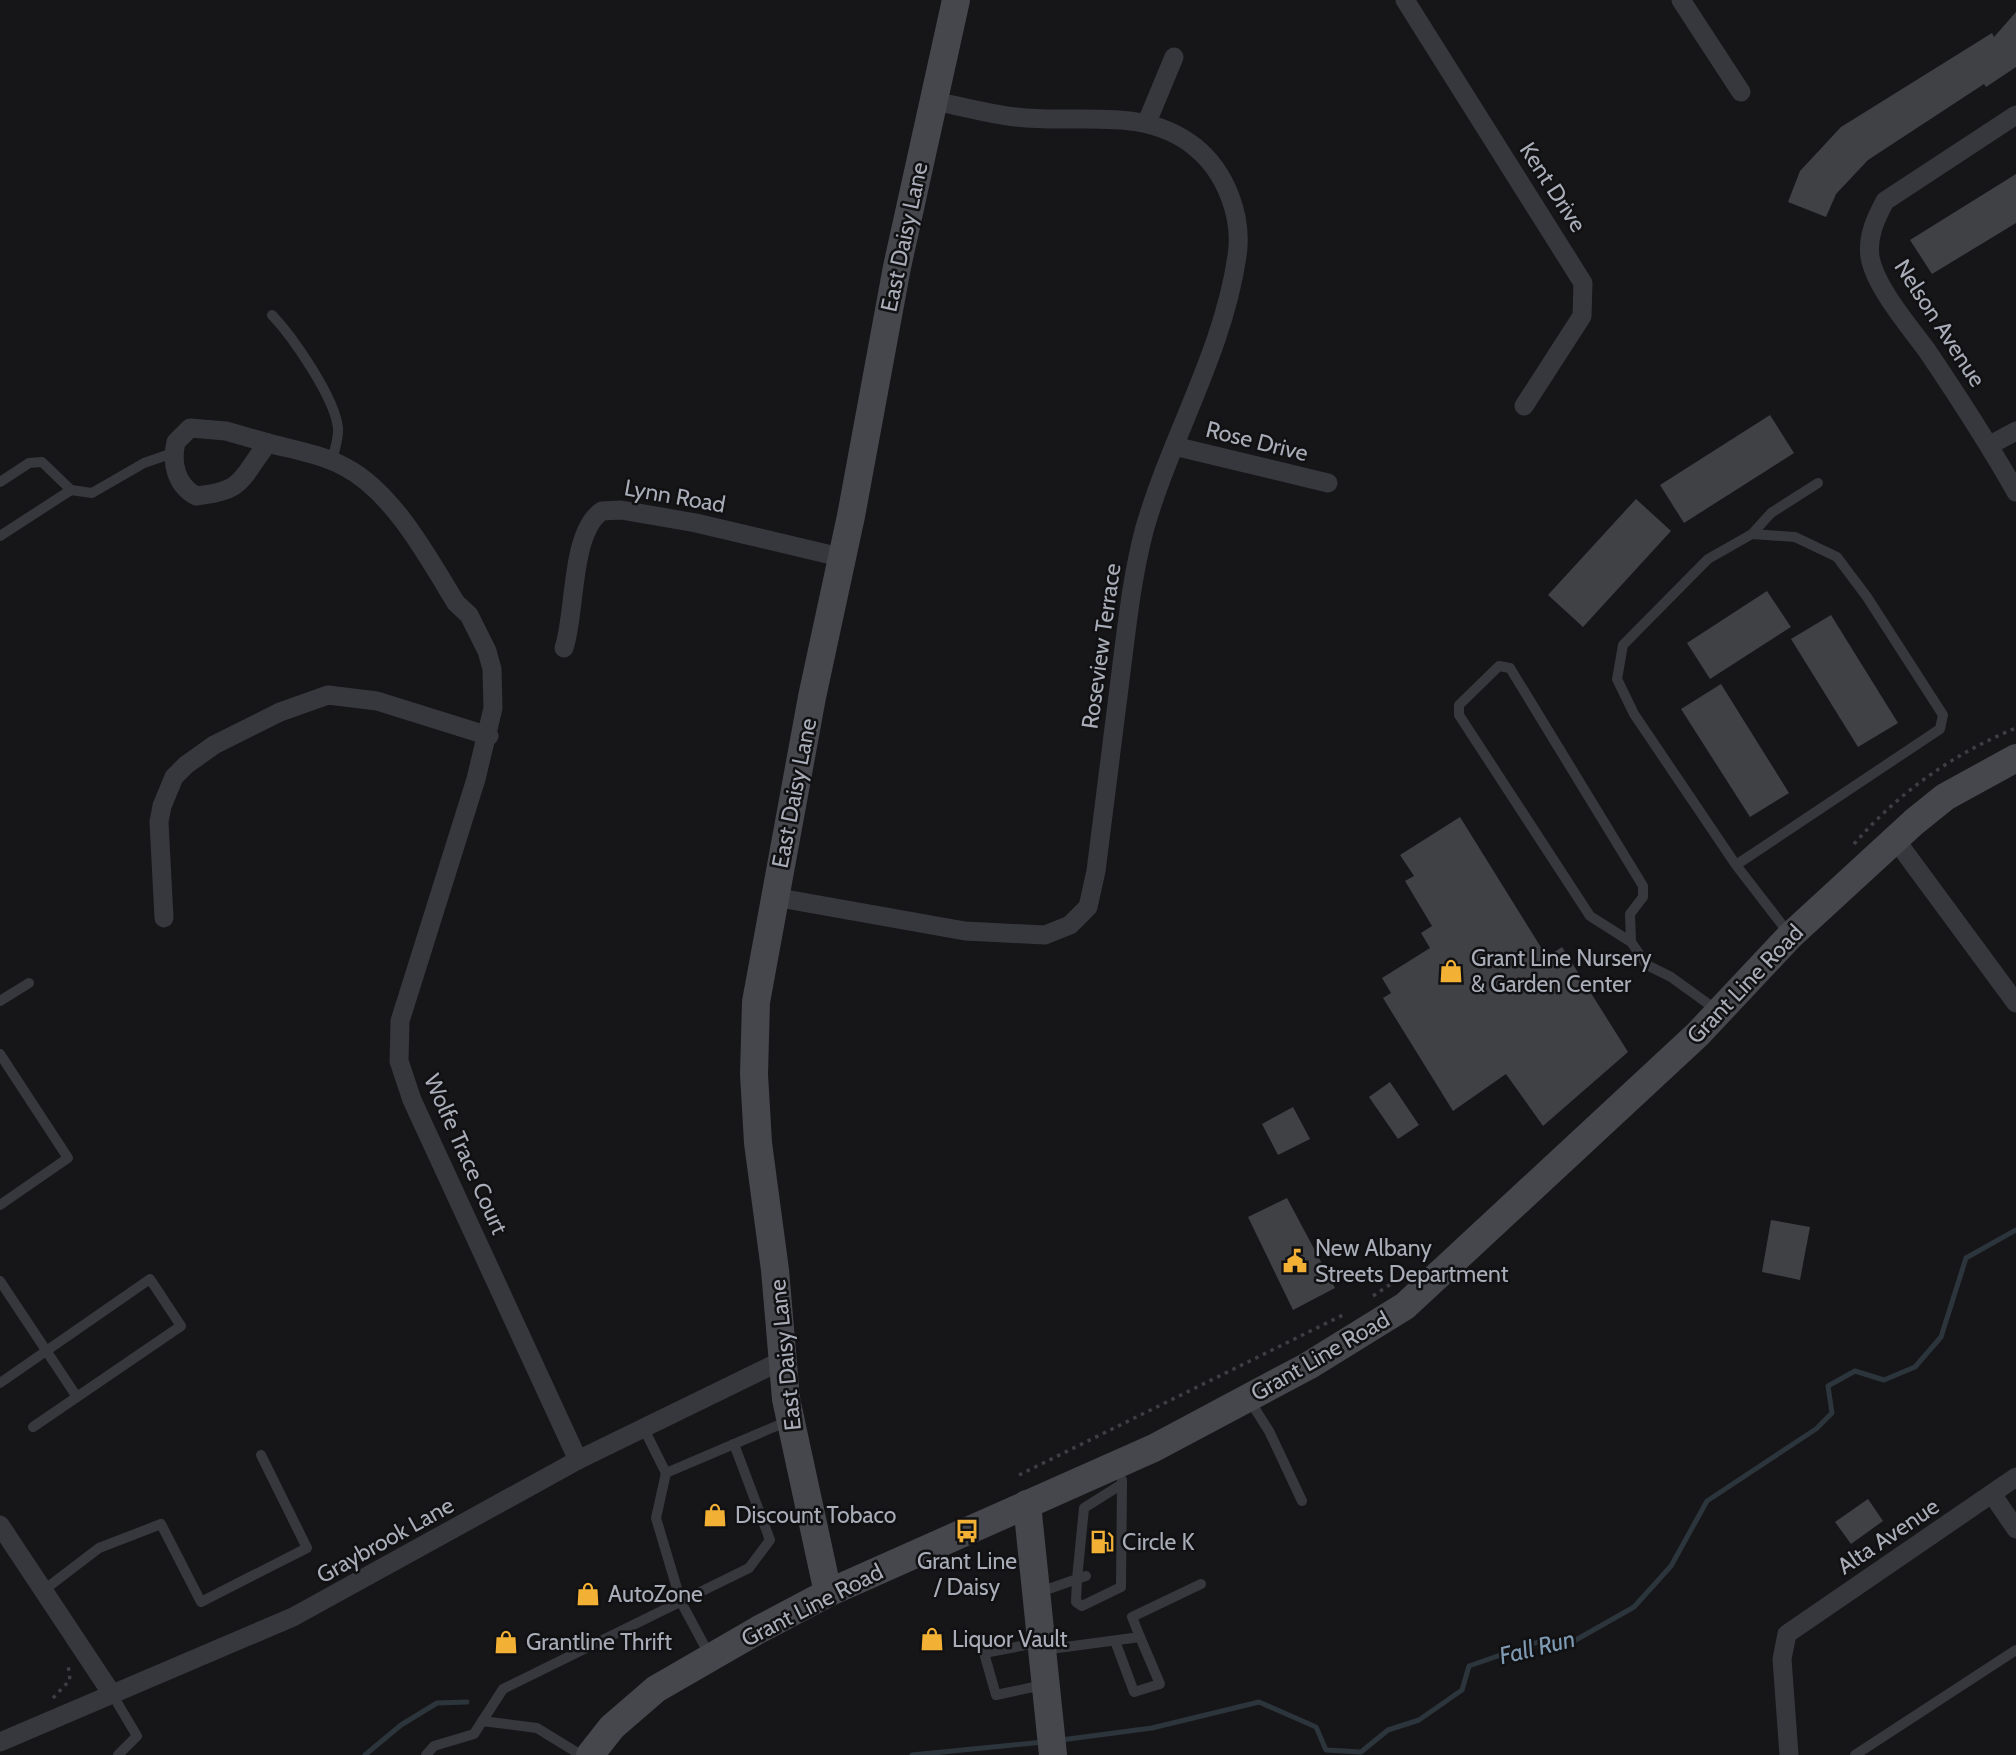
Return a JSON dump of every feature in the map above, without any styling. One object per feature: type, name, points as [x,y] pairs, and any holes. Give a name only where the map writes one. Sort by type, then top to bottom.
[{"type":"street","name":"East Daisy Lane","points":[[828,1593],[790,1420],[754,1074],[756,1002],[774,897],[897,267],[956,0]]},
{"type":"street","name":"Kent Drive","points":[[1405,0],[1583,283],[1582,316],[1524,406]]},
{"type":"street","points":[[1681,0],[1719,63],[1741,92]]},
{"type":"street","points":[[1147,122],[1174,57]]},
{"type":"street","name":"Roseview Terrace","points":[[774,897],[965,931],[1045,935],[1069,925],[1088,907],[1096,872],[1139,555],[1174,446],[1215,344],[1237,255],[1237,234],[1229,193],[1208,161],[1184,140],[1163,127],[1127,119],[1015,117],[933,101]]},
{"type":"street","name":"Nelson Avenue","points":[[2016,115],[1885,201],[1875,220],[1870,241],[1870,258],[1896,308],[1990,445],[2016,492]]},
{"type":"street","name":"Wolfe Trace Court","points":[[173,453],[176,442],[190,428],[226,431],[332,461],[373,486],[395,511],[456,603],[479,631],[492,669],[494,689],[489,736],[411,979],[400,1021],[399,1061],[412,1100],[578,1460]]},
{"type":"street","points":[[1990,445],[2016,431]]},
{"type":"street","points":[[173,453],[173,463],[182,485],[196,496],[206,495],[235,487],[268,443]]},
{"type":"street","name":"Rose Drive","points":[[1174,446],[1328,484]]},
{"type":"street","name":"Lynn Road","points":[[565,648],[583,543],[589,524],[602,511],[621,510],[696,523],[841,557]]},
{"type":"street","points":[[164,918],[159,822],[162,806],[174,777],[214,745],[300,703],[336,695],[377,701],[489,736]]},
{"type":"street","name":"Grant Line Road","points":[[590,1755],[633,1707],[710,1657],[828,1593],[1027,1504],[1122,1473],[1248,1398],[1329,1354],[1405,1306],[1718,1012],[1790,936],[1895,839],[1945,797],[2016,758]]},
{"type":"street","points":[[1895,839],[2016,1003]]},
{"type":"street","name":"Graybrook Lane","points":[[0,1742],[293,1617],[578,1460],[783,1360]]},
{"type":"street","name":"Alta Avenue","points":[[1789,1755],[1782,1659],[1787,1634],[2016,1477]]},
{"type":"street","points":[[1992,1494],[2016,1529]]},
{"type":"street","points":[[1027,1504],[1053,1755]]},
{"type":"street","points":[[0,1525],[112,1694]]},
{"type":"lane","points":[[272,315],[290,334],[333,409],[338,430],[332,461]]},
{"type":"lane","points":[[0,482],[29,463],[42,462],[71,490],[92,493],[144,463],[173,453]]},
{"type":"lane","points":[[1790,936],[1736,865],[1634,714],[1617,679],[1623,645],[1708,559],[1752,534],[1771,513],[1818,483]]},
{"type":"lane","points":[[0,536],[71,490]]},
{"type":"lane","points":[[1736,865],[1940,729],[1942,715],[1867,597],[1837,557],[1795,537],[1752,534]]},
{"type":"lane","points":[[1631,942],[1630,914],[1643,897],[1643,886],[1510,668],[1499,666],[1459,705],[1459,715],[1590,916],[1631,942],[1647,965],[1671,977],[1718,1012]]},
{"type":"lane","points":[[0,1001],[29,982]]},
{"type":"lane","points":[[0,1054],[68,1158],[0,1205]]},
{"type":"lane","points":[[0,1383],[150,1279],[181,1326],[33,1427]]},
{"type":"lane","points":[[0,1281],[77,1397]]},
{"type":"lane","points":[[1248,1398],[1269,1431],[1302,1501]]},
{"type":"lane","points":[[666,1473],[790,1420]]},
{"type":"lane","points":[[644,1429],[666,1473],[656,1518],[681,1602],[710,1657]]},
{"type":"lane","points":[[426,1755],[434,1746],[474,1734],[503,1689],[749,1568],[770,1539],[734,1444]]},
{"type":"lane","points":[[44,1590],[99,1548],[161,1524],[201,1602],[307,1548],[261,1455]]},
{"type":"lane","points":[[1122,1473],[1117,1565],[1121,1587],[1082,1606],[1076,1602],[1082,1577],[1086,1522],[1084,1508],[1122,1473]]},
{"type":"lane","points":[[1037,1594],[1082,1577]]},
{"type":"lane","points":[[1115,1641],[1134,1692],[1160,1684],[1132,1617],[1201,1584]]},
{"type":"lane","points":[[1046,1684],[996,1695],[984,1653],[1140,1637]]},
{"type":"lane","points":[[1855,1755],[2016,1650]]},
{"type":"lane","points":[[112,1694],[137,1736],[118,1755]]},
{"type":"lane","points":[[482,1721],[537,1728],[581,1755]]},
{"type":"path","points":[[1364,1303],[1398,1279]]},
{"type":"path","points":[[1018,1475],[1353,1310]]},
{"type":"path","points":[[48,1702],[70,1680],[70,1668],[65,1658]]},
{"type":"building","points":[[2016,12],[2016,67],[1986,87],[1984,84],[1868,160],[1836,194],[1826,217],[1788,202],[1800,171],[1841,127],[1992,33],[1994,37]]},
{"type":"building","points":[[2016,174],[2016,223],[1932,274],[1910,240]]},
{"type":"building","points":[[1770,415],[1794,453],[1684,523],[1660,485]]},
{"type":"building","points":[[1636,499],[1671,531],[1583,627],[1548,595]]},
{"type":"building","points":[[1767,591],[1791,627],[1710,679],[1687,643]]},
{"type":"building","points":[[1831,615],[1898,723],[1858,747],[1791,639]]},
{"type":"building","points":[[1721,684],[1789,793],[1750,817],[1681,709]]},
{"type":"building","name":"Grant Line Nursery & Garden Center","points":[[1460,817],[1547,957],[1562,947],[1628,1052],[1543,1126],[1506,1074],[1453,1111],[1383,998],[1391,993],[1382,978],[1430,948],[1421,933],[1432,926],[1405,881],[1414,876],[1400,855]]},
{"type":"building","points":[[1390,1082],[1419,1125],[1398,1139],[1369,1097]]},
{"type":"building","points":[[1293,1107],[1310,1139],[1278,1155],[1262,1124]]},
{"type":"building","name":"New Albany Streets Department","points":[[1287,1198],[1335,1288],[1293,1310],[1248,1217]]},
{"type":"building","points":[[1771,1220],[1810,1227],[1800,1280],[1762,1272]]},
{"type":"building","points":[[1868,1499],[1883,1521],[1851,1544],[1835,1522]]},
{"type":"waterway","name":"Fall Run","points":[[1061,1740],[1152,1728],[1259,1702],[1316,1727],[1326,1750],[1361,1752],[1388,1730],[1419,1720],[1462,1690],[1469,1666],[1541,1641],[1574,1641],[1634,1607],[1671,1566],[1707,1501],[1816,1429],[1832,1413],[1828,1386],[1855,1371],[1884,1380],[1915,1367],[1941,1337],[1966,1258],[2016,1230]]},
{"type":"waterway","name":"Fall Run","points":[[365,1755],[401,1725],[437,1703],[467,1702]]},
{"type":"waterway","name":"Fall Run","points":[[912,1755],[1044,1742]]},
{"type":"place","name":"Grant Line Nursery & Garden Center","points":[[1451,971]]},
{"type":"place","name":"New Albany Streets Department","points":[[1295,1261]]},
{"type":"place","name":"Discount Tobaco","points":[[715,1515]]},
{"type":"place","name":"Grant Line / Daisy","points":[[967,1531]]},
{"type":"place","name":"Circle K","points":[[1102,1542]]},
{"type":"place","name":"AutoZone","points":[[588,1594]]},
{"type":"place","name":"Liquor Vault","points":[[932,1639]]},
{"type":"place","name":"Grantline Thrift","points":[[506,1642]]}]
